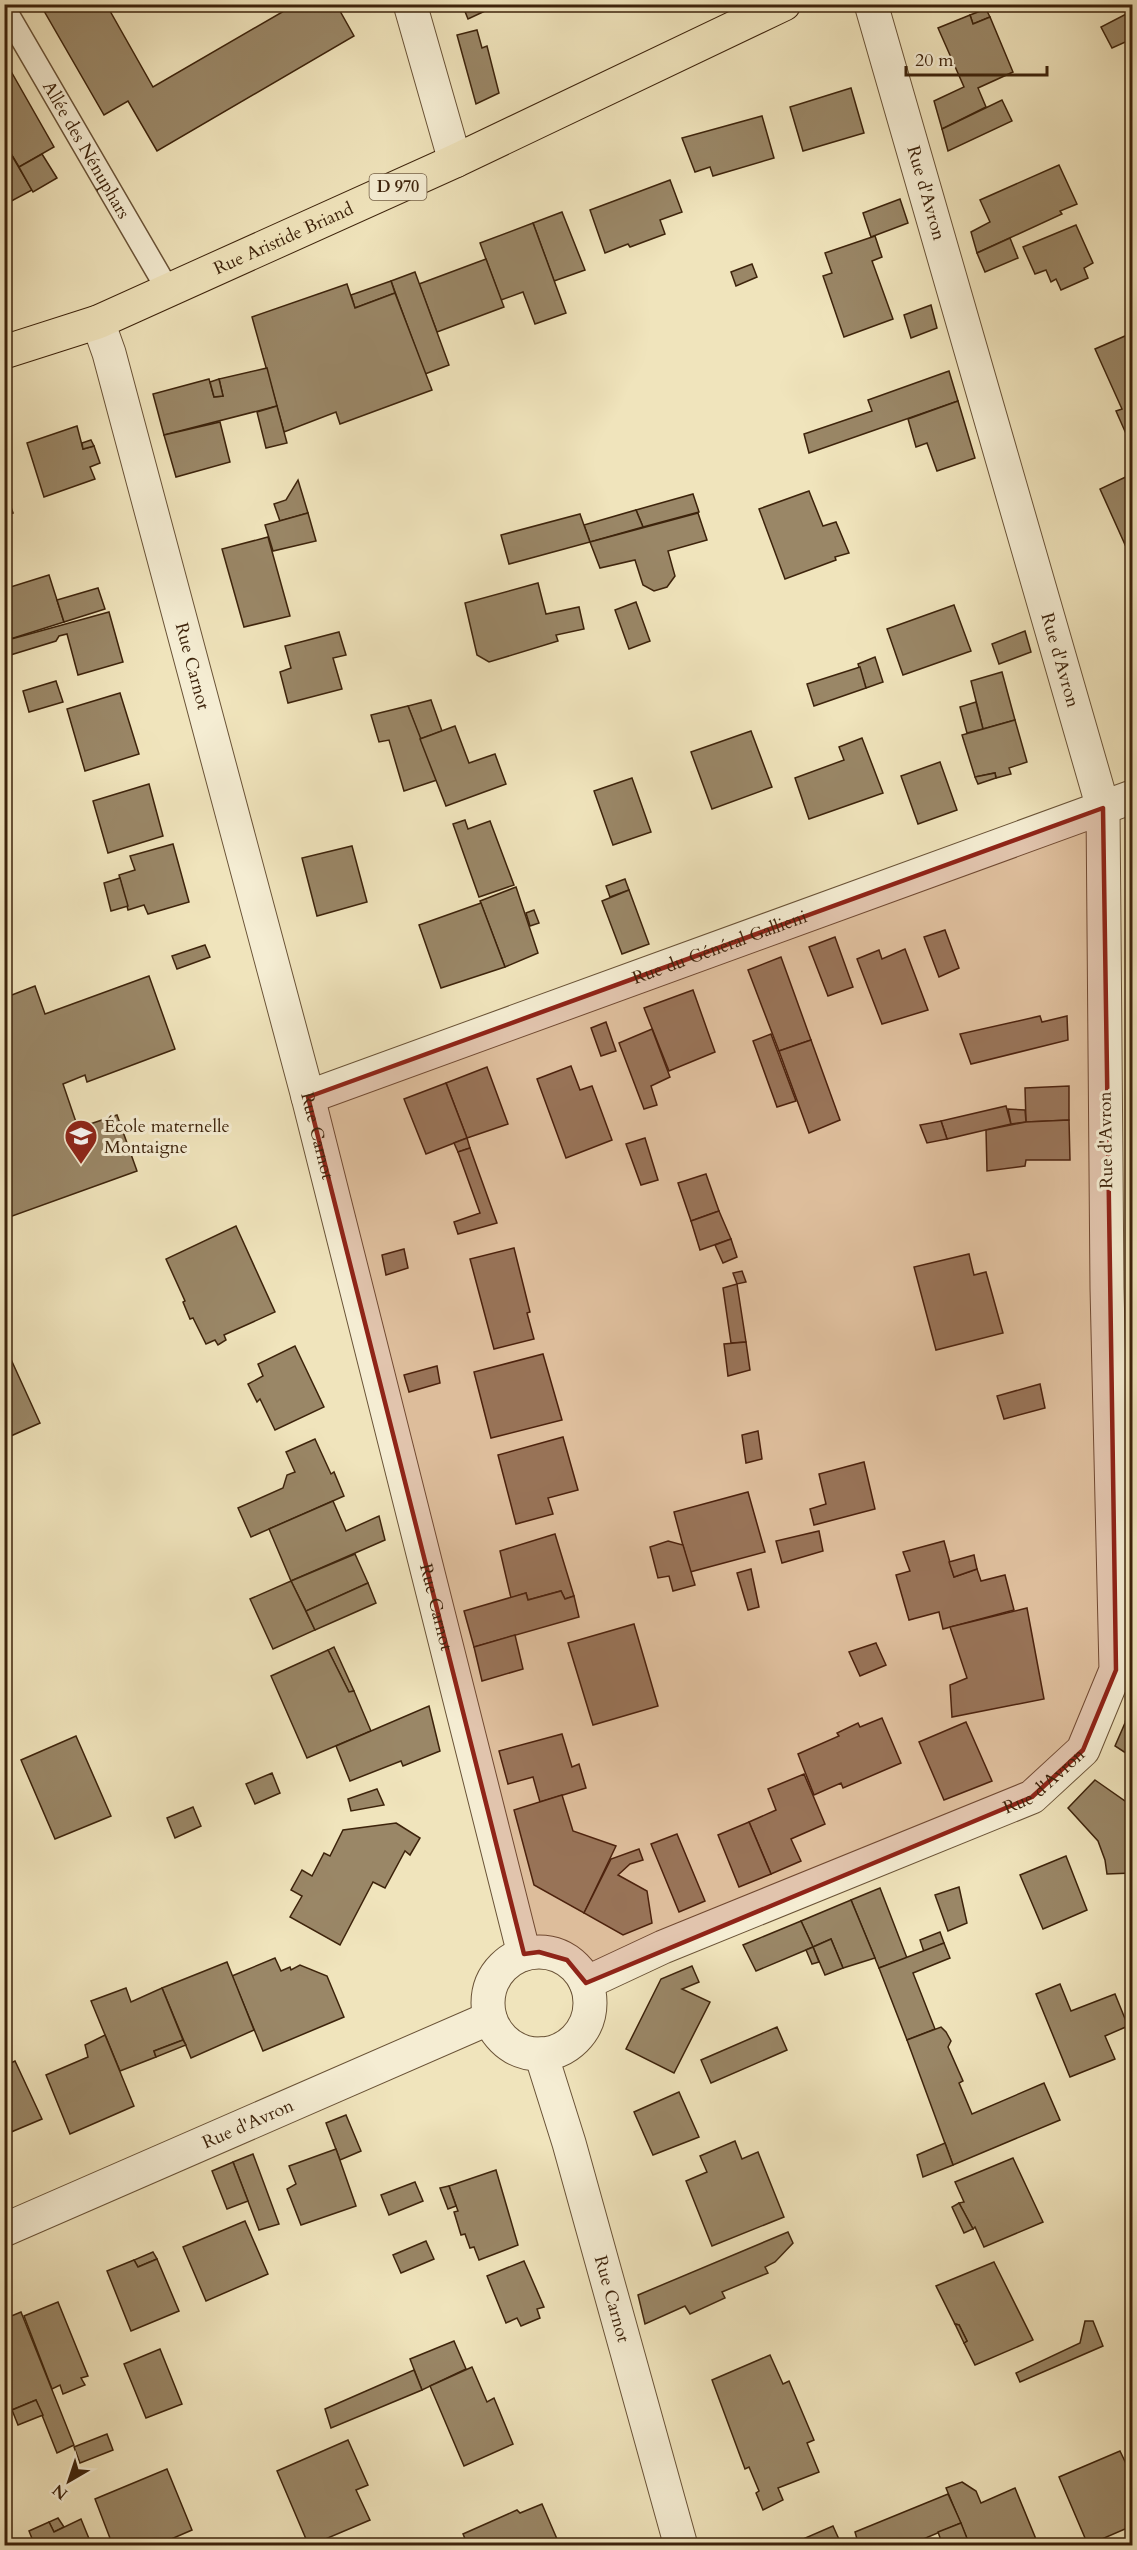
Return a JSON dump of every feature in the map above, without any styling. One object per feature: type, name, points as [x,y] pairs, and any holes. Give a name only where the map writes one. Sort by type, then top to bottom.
[{"type":"main road","name":"Rue Aristide Briand","points":[[4,352],[98,322],[455,161],[784,4]]},
{"type":"street","points":[[410,4],[455,161]]},
{"type":"street","name":"Rue d'Avron","points":[[586,1983],[663,1947],[1032,1797],[1083,1750],[1116,1670],[1120,1285],[1102,808],[871,4]]},
{"type":"street","name":"Rue Carnot","points":[[98,322],[109,353],[308,1097],[524,1954]]},
{"type":"street","name":"Rue du Général Gallieni","points":[[308,1097],[1132,797]]},
{"type":"street","points":[[539,1952],[567,1960],[578,1970],[586,1983],[590,1999],[589,2015],[582,2030],[571,2042],[558,2050],[541,2054],[525,2052],[510,2045],[497,2033],[490,2018],[488,2002],[490,1986],[498,1972],[510,1961],[524,1954],[539,1952]]},
{"type":"street","name":"Rue d'Avron","points":[[4,2230],[490,2018]]},
{"type":"street","name":"Rue Carnot","points":[[541,2054],[569,2144],[681,2546]]},
{"type":"lane","name":"Allée des Nénuphars","points":[[4,8],[168,290]]},
{"type":"highlighted area","points":[[1103,808],[1116,1670],[1083,1750],[1032,1797],[586,1983],[567,1960],[539,1952],[524,1954],[308,1097]]},
{"type":"building","points":[[40,4],[106,4],[153,87],[296,4],[336,4],[354,36],[157,151],[128,101],[104,115]]},
{"type":"building","points":[[462,4],[500,4],[468,19]]},
{"type":"building","points":[[986,9],[990,17],[973,24],[970,15]]},
{"type":"building","points":[[1132,11],[1132,39],[1112,48],[1101,27]]},
{"type":"building","points":[[970,15],[973,24],[990,17],[1013,72],[978,88],[986,107],[942,129],[934,101],[964,87],[938,28]]},
{"type":"building","points":[[477,30],[482,48],[487,46],[499,93],[476,104],[457,35]]},
{"type":"building","points":[[4,59],[54,147],[19,167],[4,142]]},
{"type":"building","points":[[851,88],[864,133],[803,151],[790,107]]},
{"type":"building","points":[[1002,100],[1012,121],[948,151],[942,129]]},
{"type":"building","points":[[762,116],[774,158],[713,176],[710,167],[695,172],[682,138]]},
{"type":"building","points":[[4,142],[32,190],[4,205]]},
{"type":"building","points":[[42,154],[57,178],[33,192],[19,167]]},
{"type":"building","points":[[1059,165],[1077,204],[1060,211],[1062,214],[977,253],[971,232],[990,222],[980,200]]},
{"type":"building","points":[[670,180],[682,212],[660,220],[665,234],[630,247],[628,244],[605,253],[590,210]]},
{"type":"building","points":[[900,199],[908,223],[871,237],[863,213]]},
{"type":"building","points":[[562,212],[585,270],[554,281],[533,223]]},
{"type":"building","points":[[533,223],[566,313],[535,324],[523,292],[501,300],[480,243]]},
{"type":"building","points":[[1076,225],[1093,263],[1084,268],[1088,278],[1061,290],[1056,279],[1051,282],[1046,270],[1035,274],[1023,247]]},
{"type":"building","points":[[875,236],[882,257],[872,261],[893,319],[844,337],[823,276],[832,273],[825,253]]},
{"type":"building","points":[[1010,238],[1018,258],[985,272],[977,253]]},
{"type":"building","points":[[486,259],[504,307],[437,332],[419,284]]},
{"type":"building","points":[[752,264],[757,277],[736,286],[731,272]]},
{"type":"building","points":[[415,272],[449,365],[425,374],[391,281]]},
{"type":"building","points":[[391,281],[395,293],[355,308],[351,295]]},
{"type":"building","points":[[347,284],[355,308],[395,293],[432,390],[340,424],[336,412],[284,432],[252,317]]},
{"type":"building","points":[[931,305],[937,328],[911,338],[904,315]]},
{"type":"building","points":[[1132,333],[1131,445],[1116,411],[1122,409],[1095,349]]},
{"type":"building","points":[[267,368],[277,406],[164,435],[153,394],[209,379],[214,397],[223,396],[219,379]]},
{"type":"building","points":[[949,371],[958,401],[809,453],[804,434],[872,411],[868,400]]},
{"type":"building","points":[[219,379],[223,396],[214,397],[210,382]]},
{"type":"building","points":[[958,401],[975,458],[937,471],[927,443],[916,447],[908,419]]},
{"type":"building","points":[[277,406],[287,443],[266,448],[257,412]]},
{"type":"building","points":[[220,422],[230,462],[176,477],[164,435]]},
{"type":"building","points":[[77,426],[83,449],[94,446],[100,463],[90,467],[95,479],[44,497],[27,443]]},
{"type":"building","points":[[91,440],[94,446],[83,449],[82,443]]},
{"type":"building","points":[[1132,474],[1132,557],[1131,558],[1100,489]]},
{"type":"building","points":[[298,480],[308,513],[280,521],[274,504],[286,500]]},
{"type":"building","points":[[4,487],[13,513],[4,516]]},
{"type":"building","points":[[809,491],[823,526],[836,522],[849,553],[785,579],[759,509]]},
{"type":"building","points":[[693,494],[699,512],[643,527],[636,510]]},
{"type":"building","points":[[636,510],[643,527],[590,542],[584,525]]},
{"type":"building","points":[[308,513],[316,541],[273,551],[265,525]]},
{"type":"building","points":[[698,513],[707,540],[668,551],[675,576],[667,587],[654,591],[643,585],[635,560],[600,568],[590,542]]},
{"type":"building","points":[[580,514],[590,542],[509,564],[501,535]]},
{"type":"building","points":[[268,537],[290,616],[244,627],[222,549]]},
{"type":"building","points":[[49,575],[64,622],[4,641],[4,589]]},
{"type":"building","points":[[538,583],[546,614],[579,607],[584,629],[556,635],[558,641],[489,662],[477,655],[465,603]]},
{"type":"building","points":[[98,588],[105,609],[64,622],[57,600]]},
{"type":"building","points":[[636,602],[650,641],[629,649],[615,610]]},
{"type":"building","points":[[954,605],[971,651],[903,675],[887,629]]},
{"type":"building","points":[[109,612],[123,662],[78,675],[67,634],[59,636],[56,641],[4,657],[4,641]]},
{"type":"building","points":[[1025,631],[1031,652],[999,664],[992,644]]},
{"type":"building","points":[[339,632],[346,655],[333,658],[342,689],[288,703],[280,672],[291,668],[285,646]]},
{"type":"building","points":[[875,657],[883,682],[866,688],[858,664]]},
{"type":"building","points":[[860,667],[866,688],[814,706],[807,684]]},
{"type":"building","points":[[1002,672],[1015,720],[983,729],[971,681]]},
{"type":"building","points":[[56,681],[63,702],[29,712],[23,691]]},
{"type":"building","points":[[120,693],[139,754],[85,771],[67,709]]},
{"type":"building","points":[[431,700],[442,731],[420,739],[408,706]]},
{"type":"building","points":[[976,702],[983,729],[967,733],[960,707]]},
{"type":"building","points":[[408,706],[437,780],[404,791],[389,740],[379,742],[371,715]]},
{"type":"building","points":[[1015,720],[1027,762],[1009,768],[1011,774],[996,778],[995,773],[975,777],[962,735]]},
{"type":"building","points":[[455,726],[469,763],[495,754],[506,784],[446,806],[420,739]]},
{"type":"building","points":[[751,731],[772,787],[712,809],[691,752]]},
{"type":"building","points":[[862,738],[883,793],[809,819],[795,778],[844,760],[839,747]]},
{"type":"building","points":[[940,762],[957,810],[918,824],[901,776]]},
{"type":"building","points":[[995,773],[996,778],[978,784],[975,777]]},
{"type":"building","points":[[632,778],[651,832],[613,845],[594,791]]},
{"type":"building","points":[[149,784],[163,836],[108,853],[93,801]]},
{"type":"building","points":[[465,820],[468,829],[490,821],[514,885],[479,897],[453,824]]},
{"type":"building","points":[[173,844],[189,902],[148,914],[144,905],[128,910],[119,875],[135,870],[130,856]]},
{"type":"building","points":[[352,846],[367,902],[317,916],[302,858]]},
{"type":"building","points":[[120,878],[128,906],[111,911],[104,883]]},
{"type":"building","points":[[625,879],[629,890],[610,897],[606,886]]},
{"type":"building","points":[[516,887],[538,953],[505,967],[480,901]]},
{"type":"building","points":[[629,890],[649,944],[622,954],[602,901]]},
{"type":"building","points":[[481,903],[505,967],[441,988],[419,925]]},
{"type":"building","points":[[534,910],[539,923],[530,926],[526,913]]},
{"type":"building","points":[[945,930],[959,968],[939,977],[924,937]]},
{"type":"building","points":[[835,937],[853,987],[828,996],[809,947]]},
{"type":"building","points":[[205,945],[210,957],[177,969],[172,956]]},
{"type":"building","points":[[905,949],[928,1010],[882,1024],[857,959],[879,950],[882,959]]},
{"type":"building","points":[[781,957],[811,1040],[779,1051],[748,970]]},
{"type":"building","points":[[149,976],[175,1049],[87,1082],[85,1075],[63,1084],[78,1128],[117,1115],[137,1171],[4,1219],[4,1083],[9,1081],[4,1069],[4,998],[35,986],[45,1014]]},
{"type":"building","points":[[693,990],[715,1052],[669,1071],[644,1008]]},
{"type":"building","points":[[1040,1016],[1042,1022],[1067,1016],[1068,1040],[971,1064],[960,1034]]},
{"type":"building","points":[[606,1022],[616,1051],[601,1056],[591,1028]]},
{"type":"building","points":[[652,1029],[670,1077],[651,1086],[657,1105],[644,1109],[619,1043]]},
{"type":"building","points":[[771,1034],[796,1101],[777,1107],[753,1041]]},
{"type":"building","points":[[811,1040],[840,1120],[809,1133],[779,1051]]},
{"type":"building","points":[[571,1066],[580,1090],[592,1086],[612,1140],[566,1158],[537,1079]]},
{"type":"building","points":[[487,1067],[508,1124],[467,1138],[446,1083]]},
{"type":"building","points":[[446,1083],[467,1138],[426,1154],[404,1099]]},
{"type":"building","points":[[1069,1086],[1069,1120],[1026,1122],[1025,1088]]},
{"type":"building","points":[[1006,1106],[1011,1124],[947,1139],[941,1121]]},
{"type":"building","points":[[1008,1109],[1025,1110],[1026,1122],[1011,1124]]},
{"type":"building","points":[[1069,1120],[1070,1160],[1026,1160],[1025,1166],[987,1171],[986,1130],[1026,1122]]},
{"type":"building","points":[[941,1121],[947,1139],[927,1143],[920,1125]]},
{"type":"building","points":[[467,1138],[470,1148],[458,1152],[454,1143]]},
{"type":"building","points":[[645,1138],[658,1180],[641,1185],[626,1144]]},
{"type":"building","points":[[470,1148],[497,1223],[458,1234],[454,1222],[480,1213],[458,1152]]},
{"type":"building","points":[[706,1174],[719,1211],[691,1221],[678,1183]]},
{"type":"building","points":[[719,1211],[731,1239],[700,1250],[691,1221]]},
{"type":"building","points":[[236,1226],[275,1312],[224,1335],[226,1340],[218,1345],[215,1340],[206,1344],[193,1318],[190,1319],[183,1302],[185,1301],[166,1259]]},
{"type":"building","points":[[731,1239],[737,1257],[723,1263],[715,1245]]},
{"type":"building","points":[[514,1248],[530,1312],[527,1313],[534,1339],[494,1349],[470,1259]]},
{"type":"building","points":[[404,1249],[408,1268],[386,1275],[382,1255]]},
{"type":"building","points":[[969,1254],[974,1275],[986,1272],[1003,1333],[936,1350],[914,1267]]},
{"type":"building","points":[[742,1271],[746,1282],[737,1284],[733,1273]]},
{"type":"building","points":[[737,1284],[746,1342],[731,1343],[723,1288]]},
{"type":"building","points":[[746,1342],[750,1370],[728,1376],[724,1344]]},
{"type":"building","points":[[4,1344],[40,1423],[4,1439]]},
{"type":"building","points":[[295,1346],[324,1407],[275,1430],[260,1399],[257,1402],[248,1384],[263,1376],[258,1364]]},
{"type":"building","points":[[543,1354],[562,1420],[491,1438],[474,1372]]},
{"type":"building","points":[[437,1366],[440,1383],[409,1392],[404,1375]]},
{"type":"building","points":[[1040,1384],[1045,1408],[1004,1419],[997,1396]]},
{"type":"building","points":[[758,1431],[762,1459],[746,1463],[742,1435]]},
{"type":"building","points":[[563,1437],[578,1490],[548,1498],[553,1514],[516,1524],[498,1455]]},
{"type":"building","points":[[315,1439],[331,1474],[334,1472],[344,1496],[251,1537],[238,1508],[283,1488],[287,1475],[295,1472],[286,1452]]},
{"type":"building","points":[[864,1462],[875,1509],[814,1525],[810,1509],[826,1504],[819,1474]]},
{"type":"building","points":[[748,1492],[765,1552],[690,1572],[674,1512]]},
{"type":"building","points":[[333,1501],[346,1531],[379,1516],[385,1540],[291,1581],[269,1529]]},
{"type":"building","points":[[819,1531],[823,1551],[782,1563],[776,1541]]},
{"type":"building","points":[[555,1534],[574,1596],[565,1599],[561,1591],[528,1600],[526,1593],[511,1598],[500,1551]]},
{"type":"building","points":[[668,1541],[683,1545],[695,1585],[673,1591],[669,1576],[658,1578],[650,1547]]},
{"type":"building","points":[[944,1541],[954,1577],[977,1569],[981,1581],[1005,1575],[1014,1610],[943,1629],[939,1612],[909,1620],[896,1575],[910,1571],[903,1552]]},
{"type":"building","points":[[355,1554],[368,1583],[306,1611],[291,1581]]},
{"type":"building","points":[[974,1555],[977,1569],[954,1577],[949,1562]]},
{"type":"building","points":[[751,1569],[759,1607],[748,1610],[737,1573]]},
{"type":"building","points":[[291,1581],[315,1630],[273,1649],[250,1599]]},
{"type":"building","points":[[368,1583],[376,1603],[315,1630],[306,1611]]},
{"type":"building","points":[[561,1591],[565,1599],[574,1596],[579,1617],[474,1647],[464,1611],[526,1593],[528,1600]]},
{"type":"building","points":[[1027,1608],[1044,1699],[952,1717],[950,1685],[967,1678],[950,1627]]},
{"type":"building","points":[[634,1624],[658,1706],[593,1725],[568,1643]]},
{"type":"building","points":[[515,1635],[523,1669],[482,1681],[474,1647]]},
{"type":"building","points":[[876,1643],[886,1665],[860,1676],[849,1652]]},
{"type":"building","points":[[334,1647],[354,1691],[349,1692],[328,1650]]},
{"type":"building","points":[[328,1650],[349,1692],[354,1691],[371,1731],[307,1758],[271,1676]]},
{"type":"building","points":[[1132,1693],[1132,1757],[1115,1746],[1125,1723]]},
{"type":"building","points":[[429,1706],[440,1751],[403,1766],[401,1761],[350,1781],[336,1746]]},
{"type":"building","points":[[882,1718],[901,1763],[843,1788],[841,1783],[814,1795],[798,1754],[839,1736],[837,1733],[858,1723],[860,1727]]},
{"type":"building","points":[[966,1722],[992,1781],[944,1800],[919,1742]]},
{"type":"building","points":[[562,1734],[572,1767],[579,1764],[586,1788],[540,1802],[533,1777],[508,1784],[499,1751]]},
{"type":"building","points":[[76,1736],[111,1816],[55,1839],[21,1760]]},
{"type":"building","points":[[272,1773],[280,1793],[255,1804],[246,1784]]},
{"type":"building","points":[[804,1774],[825,1824],[791,1839],[801,1861],[771,1874],[749,1822],[776,1810],[768,1789]]},
{"type":"building","points":[[1095,1780],[1132,1806],[1132,1873],[1107,1874],[1098,1841],[1068,1808]]},
{"type":"building","points":[[377,1789],[384,1805],[351,1811],[348,1799]]},
{"type":"building","points":[[562,1795],[573,1831],[616,1846],[584,1913],[534,1885],[514,1810]]},
{"type":"building","points":[[193,1807],[201,1826],[175,1838],[167,1818]]},
{"type":"building","points":[[749,1822],[771,1874],[739,1887],[718,1835]]},
{"type":"building","points":[[396,1823],[420,1838],[410,1855],[405,1851],[385,1888],[373,1882],[340,1945],[290,1917],[302,1896],[291,1890],[302,1870],[312,1876],[324,1853],[330,1856],[343,1830]]},
{"type":"building","points":[[677,1834],[705,1901],[679,1912],[651,1844]]},
{"type":"building","points":[[639,1849],[643,1860],[630,1864],[618,1875],[647,1891],[652,1923],[623,1935],[584,1913],[611,1859]]},
{"type":"building","points":[[1066,1856],[1087,1910],[1043,1929],[1020,1875]]},
{"type":"building","points":[[959,1887],[967,1923],[948,1931],[935,1895]]},
{"type":"building","points":[[880,1888],[907,1958],[879,1968],[851,1900]]},
{"type":"building","points":[[851,1900],[875,1958],[843,1968],[831,1939],[813,1947],[801,1921]]},
{"type":"building","points":[[801,1921],[813,1947],[756,1971],[743,1945]]},
{"type":"building","points":[[940,1932],[944,1943],[924,1952],[920,1940]]},
{"type":"building","points":[[831,1939],[843,1968],[825,1975],[813,1947]]},
{"type":"building","points":[[944,1943],[950,1958],[913,1973],[935,2029],[907,2040],[879,1968]]},
{"type":"building","points":[[813,1947],[819,1962],[812,1964],[806,1950]]},
{"type":"building","points":[[275,1958],[281,1971],[290,1967],[291,1970],[300,1965],[327,1976],[344,2017],[263,2051],[232,1976]]},
{"type":"building","points":[[227,1962],[254,2030],[191,2058],[162,1988]]},
{"type":"building","points":[[692,1966],[699,1982],[682,1989],[710,2002],[674,2073],[626,2049],[661,1979]]},
{"type":"building","points":[[1060,1984],[1071,2011],[1115,1994],[1128,2026],[1105,2036],[1115,2059],[1070,2077],[1036,1994]]},
{"type":"building","points":[[126,1988],[131,2002],[162,1988],[183,2040],[154,2051],[156,2057],[120,2071],[91,2001]]},
{"type":"building","points":[[777,2027],[787,2050],[711,2083],[701,2060]]},
{"type":"building","points":[[941,2027],[951,2041],[948,2047],[963,2081],[959,2083],[972,2114],[1044,2083],[1060,2120],[953,2165],[907,2040]]},
{"type":"building","points":[[105,2035],[134,2106],[70,2134],[46,2075],[88,2057],[85,2045]]},
{"type":"building","points":[[183,2040],[186,2045],[156,2057],[154,2051]]},
{"type":"building","points":[[15,2061],[42,2119],[4,2135],[4,2066]]},
{"type":"building","points":[[679,2092],[699,2137],[653,2155],[634,2112]]},
{"type":"building","points":[[346,2115],[361,2151],[340,2160],[326,2123]]},
{"type":"building","points":[[735,2141],[742,2159],[758,2152],[784,2217],[712,2246],[686,2181],[707,2172],[700,2156]]},
{"type":"building","points":[[945,2143],[953,2165],[923,2177],[917,2155]]},
{"type":"building","points":[[336,2149],[356,2206],[301,2225],[287,2189],[296,2184],[289,2166]]},
{"type":"building","points":[[253,2154],[279,2224],[259,2230],[233,2162]]},
{"type":"building","points":[[1013,2158],[1043,2222],[984,2247],[975,2227],[973,2229],[959,2203],[964,2202],[955,2182]]},
{"type":"building","points":[[233,2162],[248,2201],[227,2209],[212,2171]]},
{"type":"building","points":[[496,2170],[518,2245],[479,2260],[474,2247],[470,2248],[465,2234],[461,2235],[454,2212],[458,2211],[449,2186]]},
{"type":"building","points":[[415,2182],[423,2201],[389,2215],[381,2195]]},
{"type":"building","points":[[449,2186],[456,2206],[448,2209],[440,2188]]},
{"type":"building","points":[[959,2203],[973,2229],[964,2233],[952,2207]]},
{"type":"building","points":[[245,2221],[268,2274],[206,2301],[183,2247]]},
{"type":"building","points":[[788,2232],[793,2243],[775,2262],[765,2267],[768,2273],[722,2292],[725,2298],[690,2314],[685,2306],[645,2324],[638,2295]]},
{"type":"building","points":[[426,2241],[434,2259],[401,2273],[393,2255]]},
{"type":"building","points":[[153,2252],[157,2259],[138,2267],[134,2260]]},
{"type":"building","points":[[157,2259],[179,2311],[131,2331],[107,2271],[134,2260],[138,2267]]},
{"type":"building","points":[[524,2261],[544,2307],[537,2309],[540,2318],[521,2326],[517,2318],[506,2323],[487,2276]]},
{"type":"building","points":[[994,2262],[1033,2340],[975,2365],[964,2343],[967,2341],[959,2325],[955,2324],[936,2286]]},
{"type":"building","points":[[58,2302],[88,2376],[81,2378],[85,2385],[63,2394],[60,2385],[52,2389],[24,2316]]},
{"type":"building","points":[[21,2312],[74,2445],[57,2453],[36,2400],[12,2410],[4,2392],[4,2353],[8,2352],[4,2344],[4,2319]]},
{"type":"building","points":[[1085,2321],[1093,2321],[1103,2346],[1020,2382],[1016,2373],[1080,2343]]},
{"type":"building","points":[[955,2324],[959,2325],[967,2341],[964,2343]]},
{"type":"building","points":[[454,2341],[466,2369],[422,2390],[410,2359]]},
{"type":"building","points":[[160,2349],[182,2404],[146,2418],[124,2364]]},
{"type":"building","points":[[770,2355],[783,2384],[789,2381],[814,2440],[807,2443],[819,2472],[778,2488],[783,2500],[763,2510],[756,2493],[759,2491],[749,2467],[745,2469],[712,2380]]},
{"type":"building","points":[[472,2367],[487,2402],[494,2398],[513,2444],[464,2466],[430,2386]]},
{"type":"building","points":[[414,2370],[422,2390],[331,2428],[325,2409]]},
{"type":"building","points":[[36,2400],[43,2415],[18,2425],[12,2410]]},
{"type":"building","points":[[107,2434],[113,2450],[80,2463],[74,2447]]},
{"type":"building","points":[[348,2440],[368,2485],[356,2490],[370,2520],[309,2546],[277,2471]]},
{"type":"building","points":[[1120,2451],[1132,2473],[1132,2526],[1088,2545],[1059,2477]]},
{"type":"building","points":[[167,2469],[192,2530],[155,2546],[113,2546],[95,2499]]},
{"type":"building","points":[[962,2482],[976,2491],[981,2503],[1015,2488],[1038,2544],[1034,2546],[970,2546],[946,2488]]},
{"type":"building","points":[[948,2494],[961,2523],[907,2546],[859,2546],[855,2532]]},
{"type":"building","points":[[542,2504],[560,2546],[468,2546],[463,2534],[517,2510],[520,2513]]},
{"type":"building","points":[[58,2518],[64,2527],[54,2532],[49,2522]]},
{"type":"building","points":[[81,2519],[92,2546],[35,2546],[29,2531],[49,2522],[54,2532]]},
{"type":"building","points":[[961,2523],[970,2546],[943,2546],[938,2532]]},
{"type":"building","points":[[833,2526],[842,2546],[787,2546]]},
{"type":"building","points":[[919,2541],[921,2546],[907,2546]]},
{"type":"place","name":"École maternelle Montaigne","points":[[81,1165]]}]
